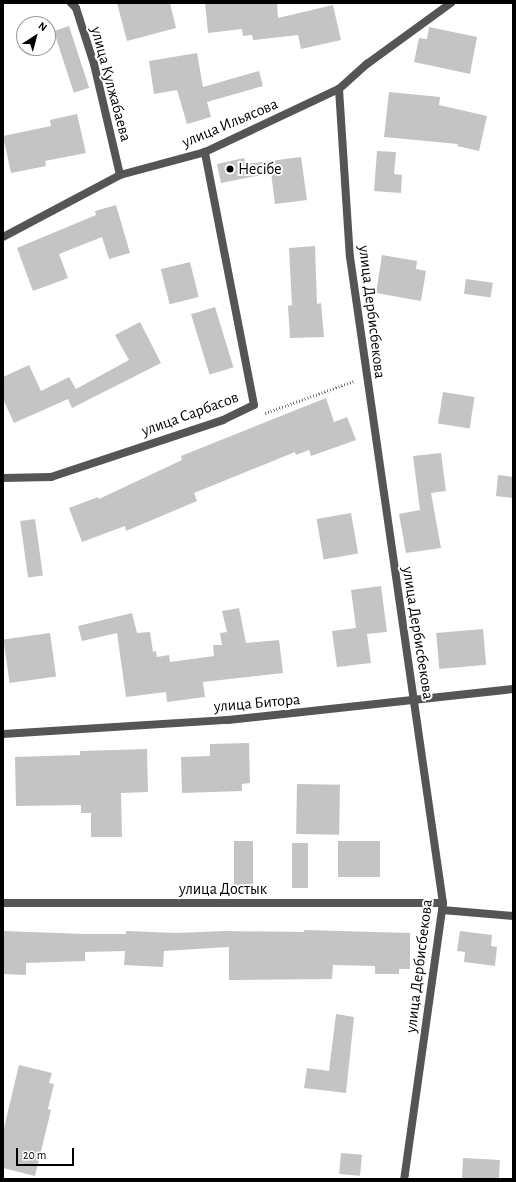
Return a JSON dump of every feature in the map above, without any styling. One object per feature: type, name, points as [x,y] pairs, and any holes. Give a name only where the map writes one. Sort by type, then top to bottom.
[{"type":"street","name":"улица Кулжабаева","points":[[71,3],[76,8],[94,64],[120,175]]},
{"type":"street","name":"улица Ильясова","points":[[3,236],[120,175],[205,152],[339,89],[367,64],[451,3]]},
{"type":"street","name":"улица Дербисбекова","points":[[339,89],[350,257],[442,907],[404,1179]]},
{"type":"street","name":"улица Сарбасов","points":[[3,478],[51,477],[223,420],[254,405],[205,152]]},
{"type":"street","name":"улица Битора","points":[[3,734],[228,720],[414,702],[513,689]]},
{"type":"street","name":"улица Достык","points":[[3,903],[442,907],[513,916]]},
{"type":"path","points":[[254,405],[263,414],[366,377]]},
{"type":"building","points":[[117,3],[170,3],[176,28],[127,41]]},
{"type":"building","points":[[205,3],[277,3],[278,18],[333,5],[341,40],[301,49],[298,35],[253,40],[252,35],[243,36],[242,29],[208,33]]},
{"type":"building","points":[[69,26],[89,88],[74,93],[56,38],[56,30]]},
{"type":"building","points":[[429,27],[477,37],[470,74],[414,62],[419,38],[427,39]]},
{"type":"building","points":[[197,53],[203,87],[259,71],[263,86],[207,102],[211,117],[187,124],[177,90],[154,94],[149,61]]},
{"type":"building","points":[[389,92],[440,97],[439,105],[487,116],[479,151],[457,146],[458,144],[384,137]]},
{"type":"building","points":[[77,114],[86,153],[45,161],[46,166],[11,173],[3,136],[51,126],[50,120]]},
{"type":"building","points":[[377,151],[396,152],[394,174],[402,175],[401,193],[374,191]]},
{"type":"building","points":[[301,157],[307,200],[275,204],[271,173],[221,183],[217,164],[244,158],[246,164]]},
{"type":"building","points":[[116,205],[130,253],[109,259],[102,237],[59,254],[68,278],[33,291],[17,248],[96,215],[95,211]]},
{"type":"building","points":[[315,246],[317,304],[321,303],[324,337],[290,338],[288,306],[292,305],[289,248]]},
{"type":"building","points":[[382,255],[417,261],[416,269],[426,271],[421,301],[376,293]]},
{"type":"building","points":[[190,262],[199,297],[170,304],[161,269]]},
{"type":"building","points":[[466,279],[493,283],[491,298],[464,294]]},
{"type":"building","points":[[215,307],[233,367],[210,375],[191,314]]},
{"type":"building","points":[[140,322],[161,363],[72,408],[68,399],[14,423],[3,399],[3,377],[29,365],[41,391],[69,377],[76,389],[129,360],[115,335]]},
{"type":"building","points":[[443,392],[475,397],[470,429],[438,424]]},
{"type":"building","points":[[326,398],[334,422],[347,417],[356,440],[311,456],[309,450],[296,455],[295,452],[194,493],[197,501],[126,531],[125,526],[82,542],[69,508],[98,497],[99,499],[182,460],[181,456]]},
{"type":"building","points":[[441,453],[446,491],[431,493],[441,548],[406,553],[399,514],[420,510],[413,456]]},
{"type":"building","points":[[498,475],[513,477],[513,498],[496,496]]},
{"type":"building","points":[[351,513],[358,553],[324,559],[317,519]]},
{"type":"building","points":[[35,519],[43,575],[28,578],[20,521]]},
{"type":"building","points":[[381,586],[387,632],[367,634],[371,663],[337,667],[332,631],[356,628],[351,590]]},
{"type":"building","points":[[239,608],[246,643],[279,640],[283,673],[203,682],[205,697],[167,702],[166,692],[126,697],[117,633],[82,641],[78,626],[132,613],[137,633],[150,632],[153,652],[156,651],[157,657],[169,655],[170,662],[214,656],[213,645],[222,645],[220,633],[227,632],[222,611]]},
{"type":"building","points":[[483,629],[486,665],[439,669],[436,633]]},
{"type":"building","points":[[50,633],[56,677],[10,683],[3,640]]},
{"type":"building","points":[[249,743],[250,783],[242,784],[242,791],[182,793],[181,757],[210,756],[210,744]]},
{"type":"building","points":[[147,749],[148,792],[121,793],[122,837],[91,837],[91,813],[81,813],[81,805],[16,806],[15,757],[80,755],[80,751]]},
{"type":"building","points":[[297,784],[340,785],[339,835],[296,834]]},
{"type":"building","points":[[234,841],[253,841],[253,887],[234,887]]},
{"type":"building","points":[[338,841],[380,841],[380,877],[338,877]]},
{"type":"building","points":[[292,843],[308,843],[308,888],[292,888]]},
{"type":"building","points":[[304,930],[410,933],[410,969],[399,969],[399,974],[375,974],[375,966],[333,965],[332,979],[229,980],[229,947],[164,951],[163,967],[124,965],[125,951],[85,952],[85,961],[26,963],[26,975],[3,974],[3,931],[126,934],[126,931],[177,933],[225,931],[304,932]]},
{"type":"building","points":[[460,931],[492,935],[491,946],[497,947],[495,966],[464,962],[465,952],[457,951]]},
{"type":"building","points":[[336,1014],[354,1017],[346,1093],[304,1088],[307,1068],[329,1071]]},
{"type":"building","points":[[19,1065],[52,1073],[49,1083],[54,1084],[48,1109],[51,1110],[35,1176],[3,1168],[3,1132]]},
{"type":"building","points":[[341,1153],[362,1155],[360,1176],[339,1174]]},
{"type":"building","points":[[463,1158],[500,1160],[499,1179],[462,1179]]},
{"type":"place","name":"Несібе","points":[[230,169]]}]
